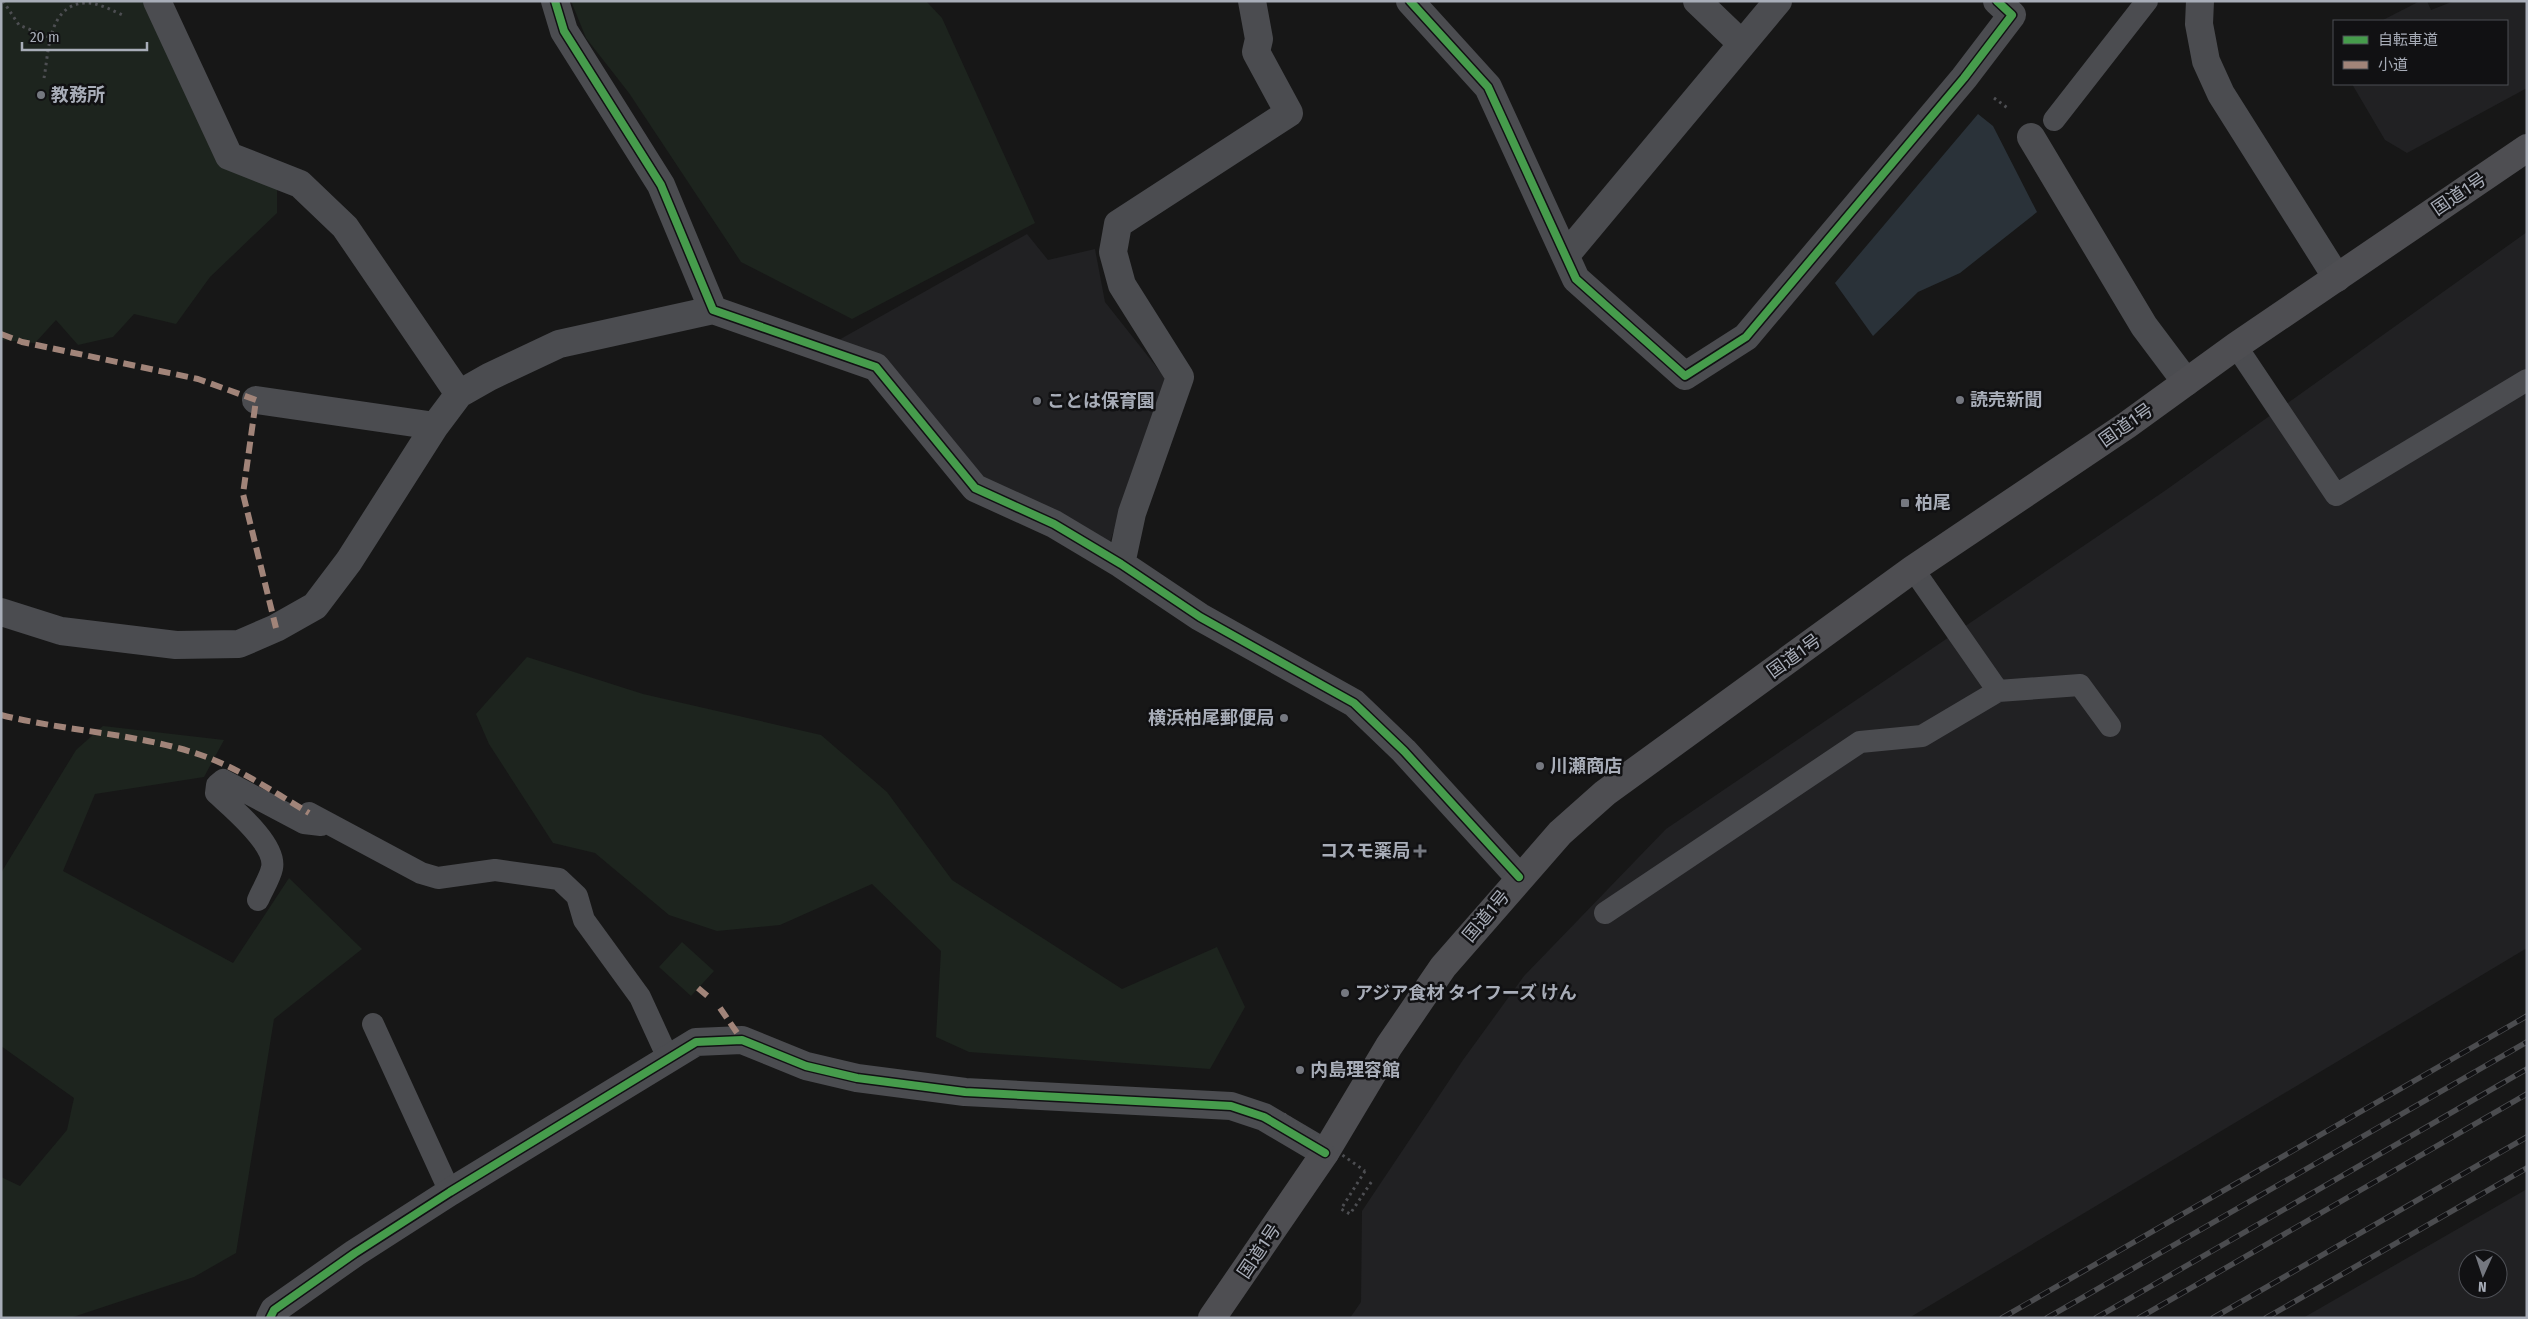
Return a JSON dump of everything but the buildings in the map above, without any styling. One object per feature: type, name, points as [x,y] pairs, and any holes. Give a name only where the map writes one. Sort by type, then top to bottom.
[{"type":"highway","name":"国道1号","points":[[1212,1318],[1325,1153],[1389,1046],[1443,967],[1519,877],[1560,833],[1605,792],[1913,570],[2127,425],[2236,346],[2527,148]]},
{"type":"street","points":[[157,1],[229,156],[300,184],[345,227],[459,394]]},
{"type":"street","points":[[555,1],[564,31],[661,185],[712,310]]},
{"type":"street","points":[[1121,564],[1132,513],[1180,377],[1122,285],[1114,252],[1118,224],[1289,113],[1256,52],[1259,39],[1252,1]]},
{"type":"street","points":[[1410,1],[1488,87],[1576,279],[1685,376],[1746,337],[1964,78],[2012,15],[1997,1]]},
{"type":"street","points":[[1697,1],[1742,44]]},
{"type":"street","points":[[1566,255],[1778,1]]},
{"type":"street","points":[[2200,1],[2199,24],[2206,61],[2221,94],[2337,278]]},
{"type":"street","points":[[2041,133],[2144,326],[2186,382]]},
{"type":"street","points":[[1,612],[61,631],[176,645],[239,644],[276,628],[315,606],[373,526],[435,426],[459,394],[489,377],[559,344],[712,310],[876,367],[975,488],[1054,524],[1121,564],[1200,617],[1354,703],[1404,751],[1519,877]]},
{"type":"street","points":[[256,400],[435,426]]},
{"type":"street","points":[[270,1318],[274,1310],[355,1252],[696,1042],[742,1040],[806,1066],[857,1078],[965,1092],[1231,1106],[1264,1117],[1325,1153]]},
{"type":"lane","points":[[2041,133],[2147,1]]},
{"type":"lane","points":[[2236,346],[2336,495],[2527,380]]},
{"type":"lane","points":[[1913,570],[1998,691]]},
{"type":"lane","points":[[1605,913],[1860,742],[1922,736],[1998,691],[2080,685],[2110,726]]},
{"type":"lane","points":[[258,900],[272,868],[272,856],[251,826],[216,793],[217,785],[223,780],[304,823],[331,827]]},
{"type":"lane","points":[[309,813],[331,827],[421,873],[438,878],[495,870],[559,879],[577,896],[584,920],[640,997],[668,1058]]},
{"type":"lane","points":[[373,1024],[450,1192]]},
{"type":"path","points":[[3,1],[19,25],[51,38]]},
{"type":"path","points":[[44,78],[51,38],[58,17],[69,7],[85,3],[99,6],[128,18]]},
{"type":"path","points":[[1284,1114],[1365,1171],[1341,1209],[1350,1214],[1372,1181]]},
{"type":"shaded area","points":[[1,1],[150,1],[193,99],[277,183],[277,213],[210,277],[176,324],[134,314],[113,337],[78,345],[56,320],[35,343],[1,340]]},
{"type":"shaded area","points":[[571,1],[926,1],[942,18],[1035,223],[852,319],[741,262],[629,93],[586,38]]},
{"type":"shaded area","points":[[2420,1],[2427,1],[2431,10],[2454,1],[2527,1],[2527,88],[2407,153],[2385,140],[2353,85],[2508,85],[2508,20],[2383,20]]},
{"type":"shaded area","points":[[1978,114],[1993,126],[2037,212],[1960,273],[1918,292],[1873,336],[1835,283]]},
{"type":"shaded area","points":[[2527,232],[2527,948],[1909,1318],[1350,1318],[1361,1302],[1362,1211],[1463,1060],[1524,976],[1666,829],[2166,490]]},
{"type":"shaded area","name":"ことは保育園","points":[[1027,234],[1048,260],[1095,249],[1105,302],[1166,379],[1110,542],[980,478],[837,341]]},
{"type":"shaded area","points":[[527,657],[643,694],[821,735],[887,792],[952,880],[1122,989],[1217,947],[1245,1007],[1210,1069],[969,1052],[936,1037],[941,951],[872,884],[780,925],[717,931],[669,915],[595,853],[553,843],[489,744],[476,714]]},
{"type":"shaded area","points":[[103,726],[224,740],[204,777],[95,794],[63,871],[233,963],[289,878],[362,949],[274,1019],[236,1253],[194,1277],[70,1318],[1,1318],[1,1177],[20,1186],[67,1130],[74,1098],[1,1046],[1,873],[76,750]]},
{"type":"shaded area","points":[[682,942],[714,971],[691,996],[659,967]]},
{"type":"shaded area","points":[[2527,1189],[2527,1318],[2303,1318]]},
{"type":"railway","points":[[2002,1318],[2527,1016]]},
{"type":"railway","points":[[2047,1318],[2527,1042]]},
{"type":"railway","points":[[2096,1318],[2527,1069]]},
{"type":"railway","points":[[2139,1318],[2527,1094]]},
{"type":"railway","points":[[2213,1318],[2527,1137]]},
{"type":"railway","points":[[2266,1318],[2527,1168]]},
{"type":"marked path","points":[[1,334],[22,342],[198,379],[256,400],[243,494],[276,628]]},
{"type":"marked path","points":[[1,715],[49,725],[123,736],[195,753],[239,772],[309,813]]},
{"type":"marked path","points":[[698,988],[711,999]]},
{"type":"marked path","points":[[720,1008],[742,1040]]},
{"type":"cycle path","points":[[555,1],[564,31],[661,185],[713,310],[876,367],[975,488],[1054,524],[1121,564],[1200,617],[1354,703],[1404,751],[1519,877]]},
{"type":"cycle path","points":[[1410,1],[1488,87],[1576,279],[1685,376],[1746,337],[1964,78],[2012,15],[1997,1]]},
{"type":"cycle path","points":[[270,1318],[274,1310],[355,1253],[450,1192],[696,1042],[742,1040],[806,1066],[857,1078],[965,1092],[1231,1106],[1264,1117],[1325,1153]]},
{"type":"place","name":"教務所","points":[[41,95]]},
{"type":"place","name":"読売新聞","points":[[1960,400]]},
{"type":"place","name":"ことは保育園","points":[[1037,401]]},
{"type":"place","name":"柏尾","points":[[1905,503]]},
{"type":"place","name":"横浜柏尾郵便局","points":[[1284,718]]},
{"type":"place","name":"川瀬商店","points":[[1540,766]]},
{"type":"place","name":"コスモ薬局","points":[[1420,851]]},
{"type":"place","name":"アジア食材 タイフーズ けん","points":[[1345,993]]},
{"type":"place","name":"内島理容館","points":[[1300,1070]]}]
